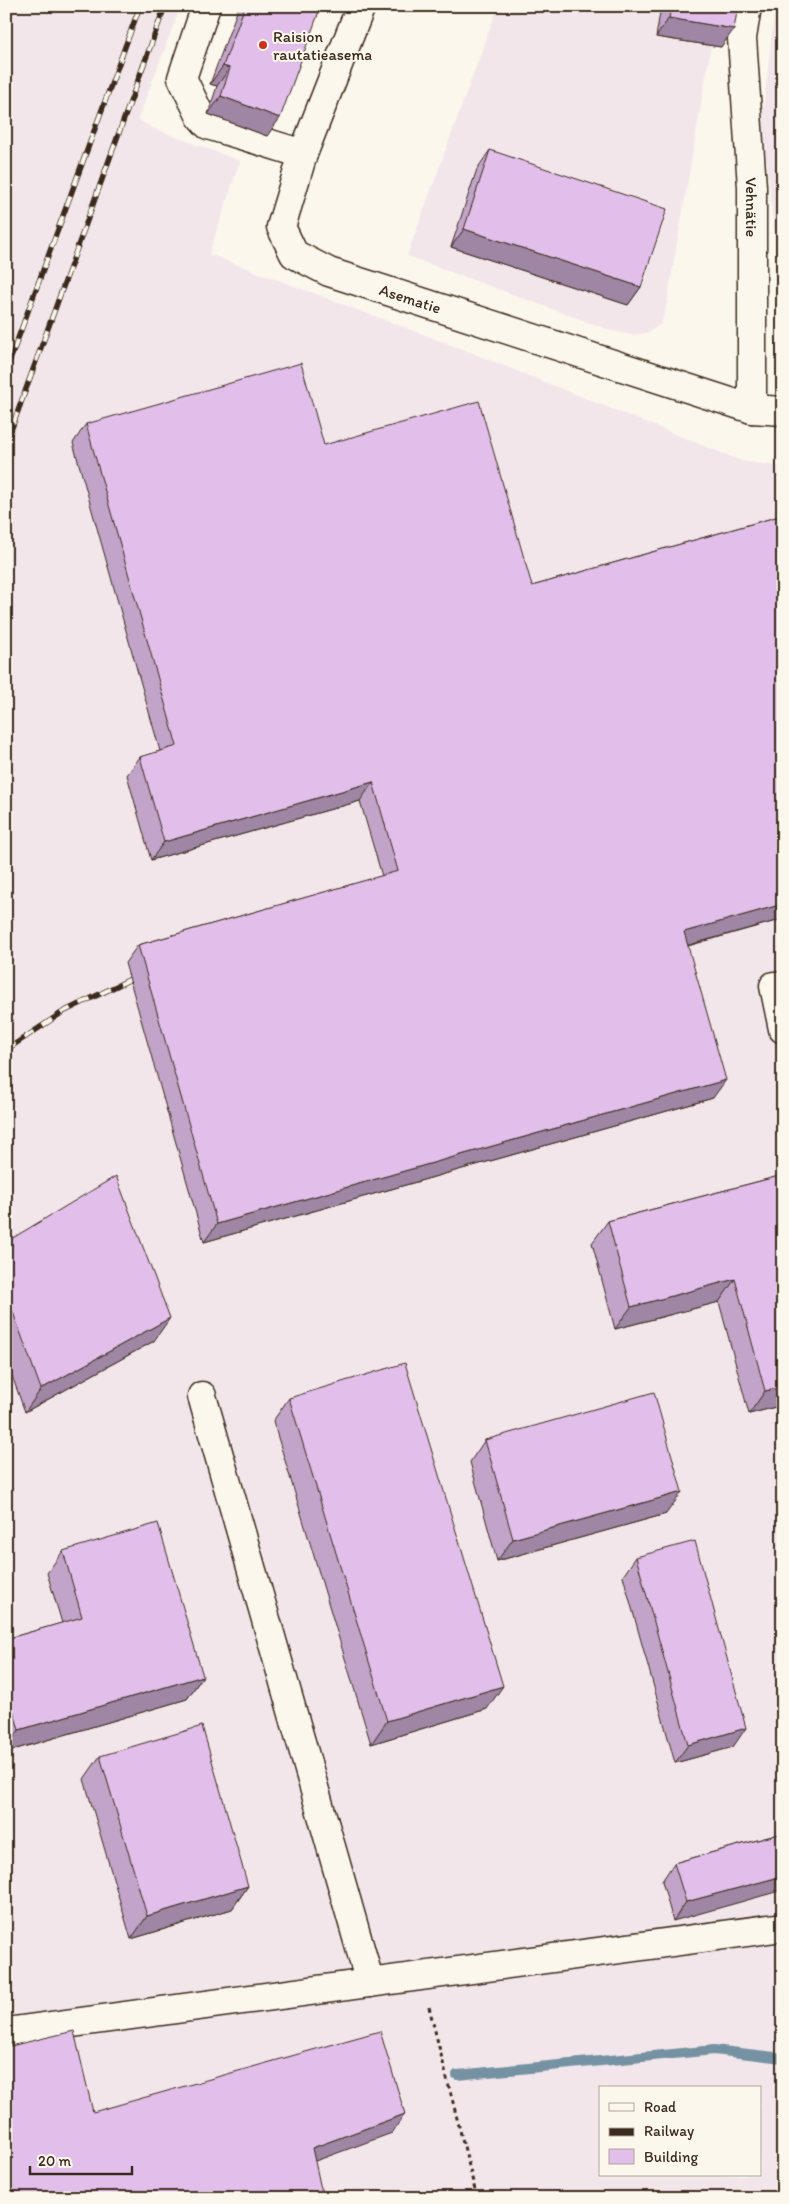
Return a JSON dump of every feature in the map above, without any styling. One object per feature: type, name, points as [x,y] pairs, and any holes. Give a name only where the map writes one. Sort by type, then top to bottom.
[{"type":"street","points":[[206,6],[182,78],[200,118],[208,125],[303,154]]},
{"type":"street","name":"Asematie","points":[[361,6],[303,154],[280,227],[294,254],[328,272],[752,409],[783,411]]},
{"type":"street","name":"Vehnätie","points":[[747,6],[742,38],[752,187],[752,409]]},
{"type":"street","points":[[774,986],[783,1030]]},
{"type":"street","points":[[202,1396],[370,1983]]},
{"type":"street","points":[[6,2032],[783,1927]]},
{"type":"path","points":[[421,1976],[477,2198]]},
{"type":"shaded area","points":[[6,6],[181,6],[138,119],[152,128],[240,161],[209,254],[462,349],[742,461],[783,467],[783,2198],[6,2198]]},
{"type":"shaded area","points":[[498,6],[718,6],[666,308],[661,324],[647,333],[632,335],[615,332],[407,256]]},
{"type":"shaded area","points":[[775,6],[783,6],[783,311],[762,121]]},
{"type":"building","name":"Raision rautatieasema","points":[[245,6],[321,6],[280,118],[221,96],[230,68],[223,66]]},
{"type":"building","points":[[671,6],[738,6],[734,29],[669,18]]},
{"type":"building","points":[[490,150],[667,209],[641,287],[464,229]]},
{"type":"building","points":[[301,363],[324,445],[479,401],[532,586],[783,515],[783,904],[684,932],[726,1080],[217,1224],[138,945],[398,871],[373,782],[164,842],[140,757],[177,746],[86,424]]},
{"type":"building","points":[[783,1175],[783,1387],[765,1391],[735,1279],[631,1307],[608,1221]]},
{"type":"building","points":[[116,1176],[170,1318],[41,1389],[6,1293],[6,1242]]},
{"type":"building","points":[[405,1363],[503,1686],[387,1721],[289,1398]]},
{"type":"building","points":[[654,1392],[682,1492],[513,1539],[485,1440]]},
{"type":"building","points":[[158,1523],[203,1676],[19,1730],[6,1685],[6,1639],[82,1617],[63,1551]]},
{"type":"building","points":[[695,1541],[746,1728],[688,1745],[636,1557]]},
{"type":"building","points":[[202,1726],[248,1886],[147,1916],[100,1756]]},
{"type":"building","points":[[783,1833],[783,1876],[686,1902],[674,1863]]},
{"type":"building","points":[[74,2031],[93,2112],[380,2031],[405,2114],[312,2148],[323,2198],[6,2198],[6,2047]]},
{"type":"waterway","points":[[457,2075],[714,2050],[783,2058]]},
{"type":"railway","points":[[6,371],[140,6]]},
{"type":"railway","points":[[6,444],[165,6]]},
{"type":"railway","points":[[6,1050],[63,1012],[141,974]]},
{"type":"place","name":"Raision rautatieasema","points":[[263,45]]}]
